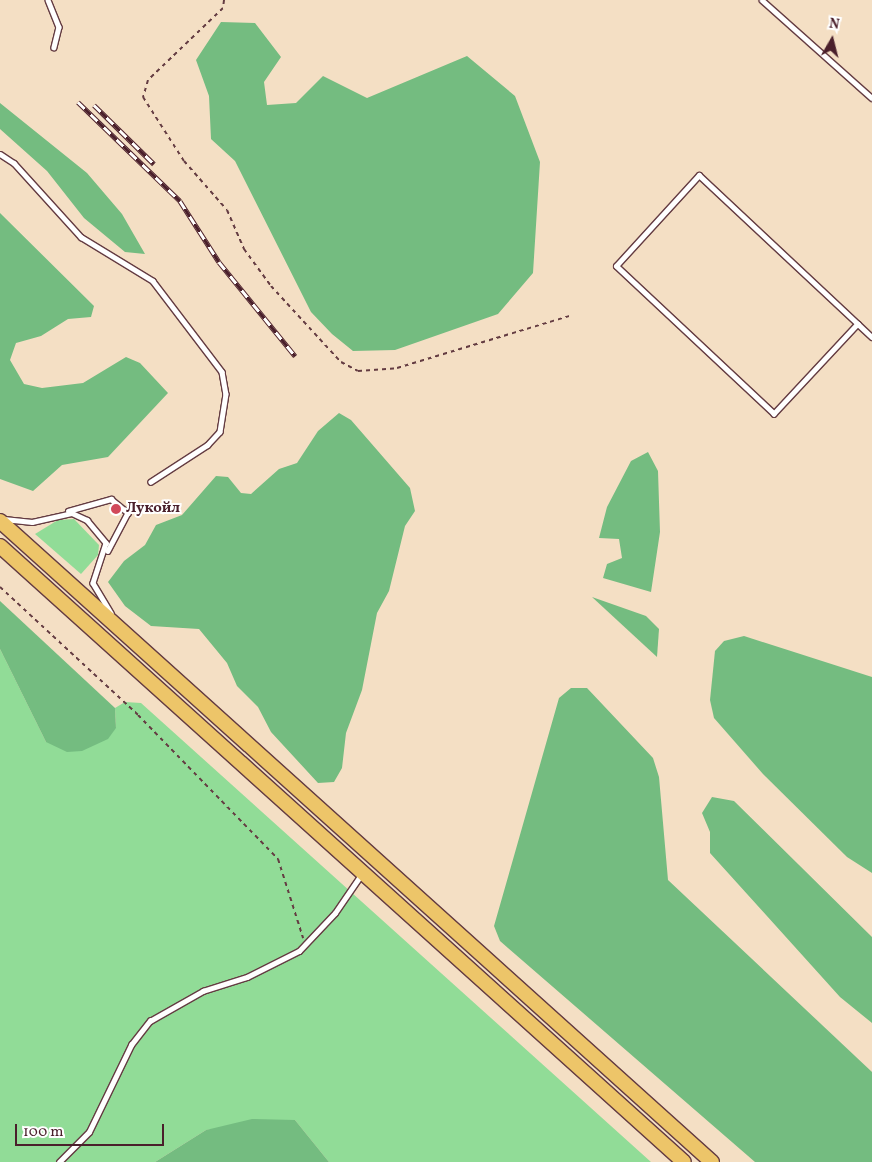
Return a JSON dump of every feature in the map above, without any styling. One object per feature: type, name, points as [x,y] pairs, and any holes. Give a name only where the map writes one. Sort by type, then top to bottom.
[{"type":"highway","points":[[0,520],[140,649],[712,1162]]},
{"type":"highway","points":[[0,546],[684,1162]]},
{"type":"lane","points":[[48,0],[59,27],[54,46]]},
{"type":"lane","points":[[762,0],[872,98]]},
{"type":"lane","points":[[0,154],[14,163],[81,237],[153,281],[222,372],[226,401],[220,432],[208,445],[151,482]]},
{"type":"lane","points":[[858,324],[774,414],[616,266],[699,175],[872,336]]},
{"type":"lane","points":[[0,520],[32,522],[111,499],[128,513],[96,573],[95,590],[140,649]]},
{"type":"lane","points":[[64,513],[87,520],[104,538],[106,554]]},
{"type":"lane","points":[[59,1162],[88,1132],[131,1045],[150,1021],[203,991],[247,977],[306,945],[335,914],[362,872]]},
{"type":"path","points":[[224,0],[223,8],[148,80],[143,97],[184,160],[227,210],[244,249],[271,286],[341,362],[358,370],[397,368],[572,315]]},
{"type":"path","points":[[0,587],[138,716],[278,859],[306,945]]},
{"type":"green space","points":[[221,22],[255,23],[281,57],[264,82],[267,105],[296,103],[323,76],[367,98],[467,56],[515,96],[540,162],[533,273],[498,314],[395,350],[353,351],[332,334],[311,312],[235,161],[211,139],[209,96],[196,60]]},
{"type":"green space","points":[[0,103],[87,173],[122,214],[145,254],[125,252],[84,218],[47,171],[0,129]]},
{"type":"green space","points":[[0,213],[94,306],[91,317],[68,319],[41,336],[16,343],[10,360],[24,384],[42,388],[83,383],[126,357],[140,363],[168,393],[108,457],[62,465],[33,491],[0,479]]},
{"type":"green space","points":[[339,413],[351,420],[410,488],[415,511],[405,526],[389,591],[377,613],[362,690],[346,733],[342,768],[334,782],[318,783],[271,732],[258,707],[237,686],[227,663],[199,629],[151,626],[125,606],[108,582],[124,561],[145,545],[156,525],[182,515],[216,476],[228,477],[241,493],[251,494],[279,469],[297,463],[318,431]]},
{"type":"green space","points":[[648,452],[658,471],[660,532],[651,592],[603,578],[607,564],[622,558],[619,539],[599,538],[607,507],[631,461]]},
{"type":"green space","points":[[74,519],[99,545],[98,555],[81,574],[35,534],[58,520]]},
{"type":"green space","points":[[592,597],[646,616],[659,629],[657,657]]},
{"type":"green space","points":[[0,601],[115,708],[116,728],[108,739],[82,751],[67,752],[46,742],[0,649]]},
{"type":"green space","points":[[744,636],[872,677],[872,873],[847,857],[763,774],[714,718],[710,700],[715,651],[724,641]]},
{"type":"green space","points":[[0,649],[46,742],[116,728],[115,708],[125,702],[141,703],[651,1162],[329,1162],[295,1120],[206,1130],[155,1162],[0,1162]]},
{"type":"green space","points":[[571,688],[587,688],[653,758],[659,777],[668,880],[872,1072],[872,1162],[755,1162],[500,941],[494,926],[559,698]]},
{"type":"green space","points":[[712,797],[734,801],[872,937],[872,1023],[840,997],[710,853],[710,832],[702,813]]},
{"type":"green space","points":[[252,1119],[295,1120],[329,1162],[155,1162],[206,1130]]},
{"type":"railway","points":[[78,102],[180,201],[219,262],[295,356]]},
{"type":"railway","points":[[94,105],[154,164]]},
{"type":"place","name":"Лукойл","points":[[116,509]]}]
